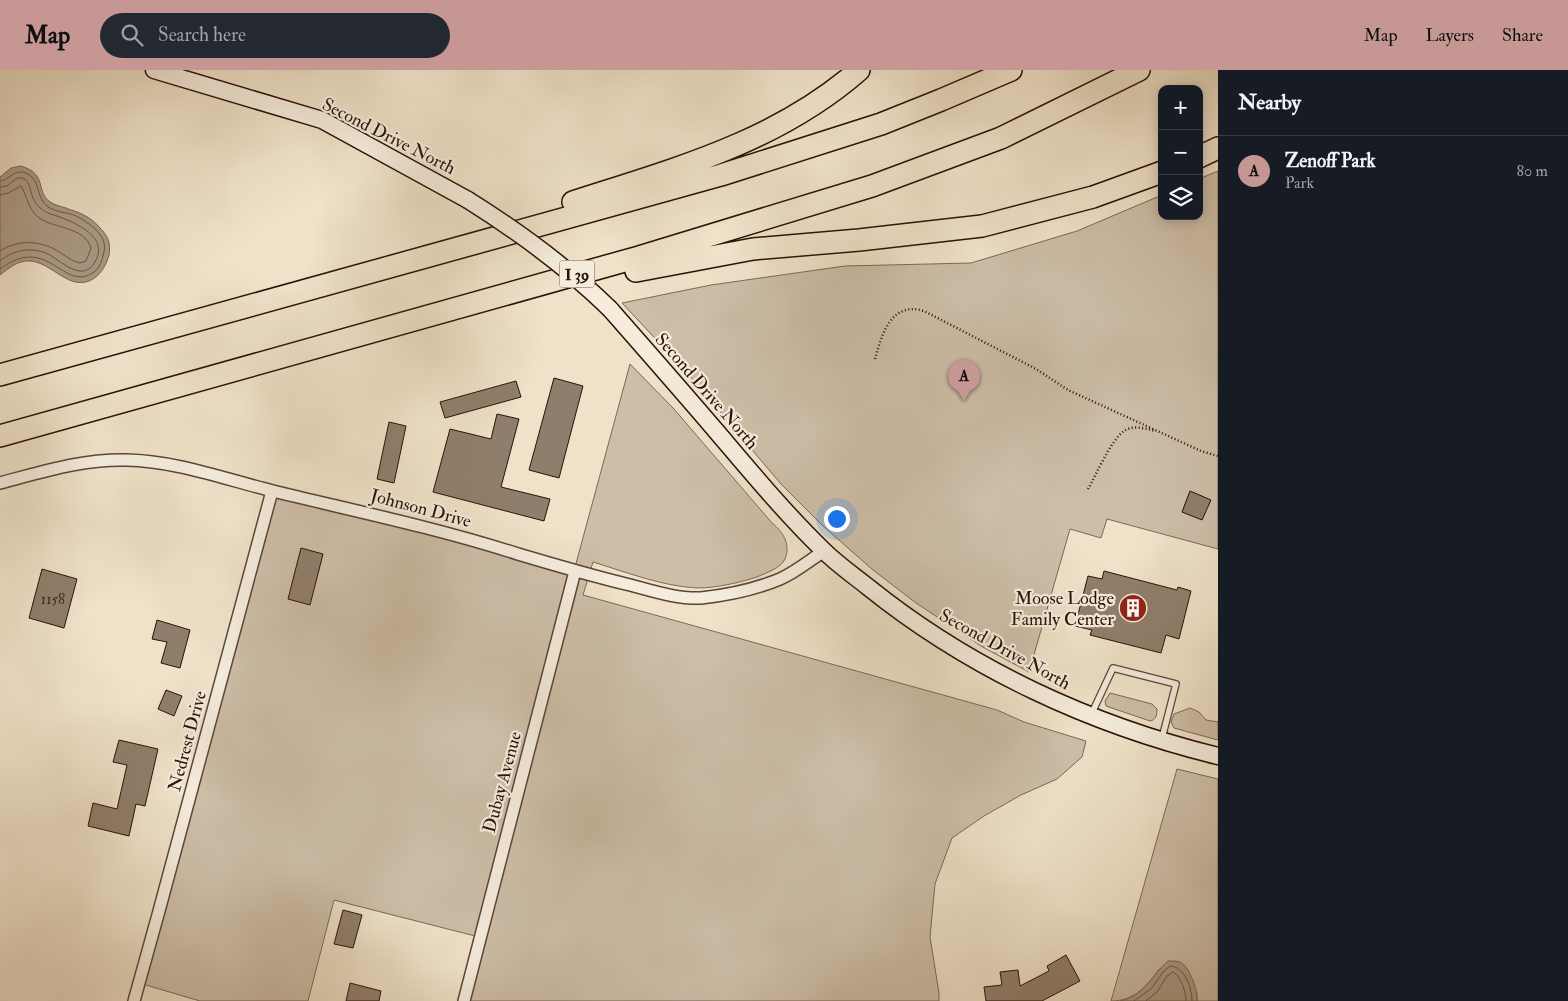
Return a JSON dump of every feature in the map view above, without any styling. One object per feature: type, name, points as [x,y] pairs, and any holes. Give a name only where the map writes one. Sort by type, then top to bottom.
[{"type":"highway","points":[[507,234],[539,213],[703,160],[757,137],[824,99],[859,70]]},
{"type":"highway","points":[[0,375],[722,175],[881,124],[1011,70]]},
{"type":"highway","name":"I 39","points":[[0,436],[639,257],[872,186],[1001,138],[1138,70]]},
{"type":"highway","points":[[1203,155],[1218,148]]},
{"type":"highway","points":[[583,272],[624,273],[753,249],[869,239],[982,226],[1093,197],[1158,173]]},
{"type":"street","name":"Second Drive North","points":[[154,70],[322,120],[468,200],[497,218],[586,285],[610,309],[774,499],[824,551],[880,597],[977,662],[1030,690],[1090,716],[1161,740],[1218,756]]},
{"type":"street","name":"Johnson Drive","points":[[0,484],[66,466],[92,462],[125,460],[177,466],[272,491],[372,513],[665,595],[700,598],[748,590],[782,578],[824,551]]},
{"type":"street","name":"Nedrest Drive","points":[[134,1001],[272,491]]},
{"type":"street","name":"Dubay Avenue","points":[[464,1001],[574,571]]},
{"type":"lane","points":[[1090,716],[1113,668],[1176,684],[1161,740]]},
{"type":"path","points":[[875,359],[889,322],[897,313],[915,308],[1036,369],[1068,390],[1201,451],[1218,456]]},
{"type":"path","points":[[1088,489],[1115,440],[1124,431],[1141,427],[1163,434]]},
{"type":"shaded area","points":[[1218,171],[1218,549],[1107,519],[1101,538],[1070,529],[1029,672],[981,646],[916,603],[873,570],[824,527],[781,484],[679,364],[622,303],[711,285],[845,266],[971,263],[1077,231],[1158,197],[1158,220],[1203,220],[1203,177]]},
{"type":"shaded area","points":[[630,364],[674,409],[780,530],[785,539],[787,554],[780,565],[757,577],[727,585],[704,588],[684,587],[657,582],[593,562],[583,595],[997,710],[1024,722],[1086,741],[1082,757],[1057,779],[1021,795],[984,816],[952,838],[935,884],[930,937],[939,1001],[464,1001],[479,937],[334,900],[308,1001],[200,1001],[139,983],[272,491],[574,571]]},
{"type":"shaded area","points":[[1110,693],[1152,704],[1157,709],[1156,717],[1150,721],[1106,706],[1105,701]]},
{"type":"shaded area","points":[[1190,708],[1199,712],[1206,720],[1218,722],[1218,740],[1174,728],[1171,722],[1174,714]]},
{"type":"shaded area","points":[[1177,769],[1218,779],[1218,1001],[1197,1001],[1197,993],[1159,969],[1150,982],[1133,996],[1127,999],[1111,1001]]},
{"type":"water","points":[[21,166],[35,173],[43,193],[50,202],[87,217],[105,234],[110,247],[109,255],[99,274],[93,279],[85,282],[69,280],[46,266],[30,261],[18,263],[0,275],[0,177],[11,168]]},
{"type":"water","points":[[1168,961],[1180,962],[1187,969],[1195,986],[1197,1001],[1120,1001],[1142,990]]},
{"type":"building","points":[[554,378],[583,386],[559,478],[529,470]]},
{"type":"building","points":[[516,381],[521,397],[445,418],[440,402]]},
{"type":"building","points":[[497,414],[519,419],[501,487],[550,499],[544,521],[433,492],[450,429],[491,439]]},
{"type":"building","points":[[389,422],[406,426],[394,483],[377,479]]},
{"type":"building","points":[[1190,491],[1211,500],[1202,520],[1182,512]]},
{"type":"building","points":[[301,548],[323,554],[310,605],[288,599]]},
{"type":"building","points":[[42,569],[77,579],[64,628],[29,618]]},
{"type":"building","name":"Moose Lodge Family Center","points":[[1104,571],[1177,590],[1178,587],[1191,591],[1179,639],[1166,635],[1161,653],[1090,635],[1092,630],[1075,626],[1088,576],[1102,579]]},
{"type":"building","points":[[157,620],[190,630],[180,668],[161,663],[167,642],[152,639]]},
{"type":"building","points":[[166,690],[182,696],[174,716],[158,709]]},
{"type":"building","points":[[119,740],[158,749],[145,806],[136,804],[129,836],[88,826],[93,803],[117,809],[127,765],[113,762]]},
{"type":"building","points":[[343,910],[362,915],[353,948],[334,944]]},
{"type":"building","points":[[1066,955],[1080,981],[1042,1001],[986,1001],[984,987],[1002,985],[1000,972],[1018,970],[1020,986],[1049,971],[1047,966]]},
{"type":"building","points":[[350,983],[381,991],[379,1001],[346,1001]]},
{"type":"place","name":"Zenoff Park","points":[[964,401]]},
{"type":"place","name":"Moose Lodge Family Center","points":[[1133,608]]}]
